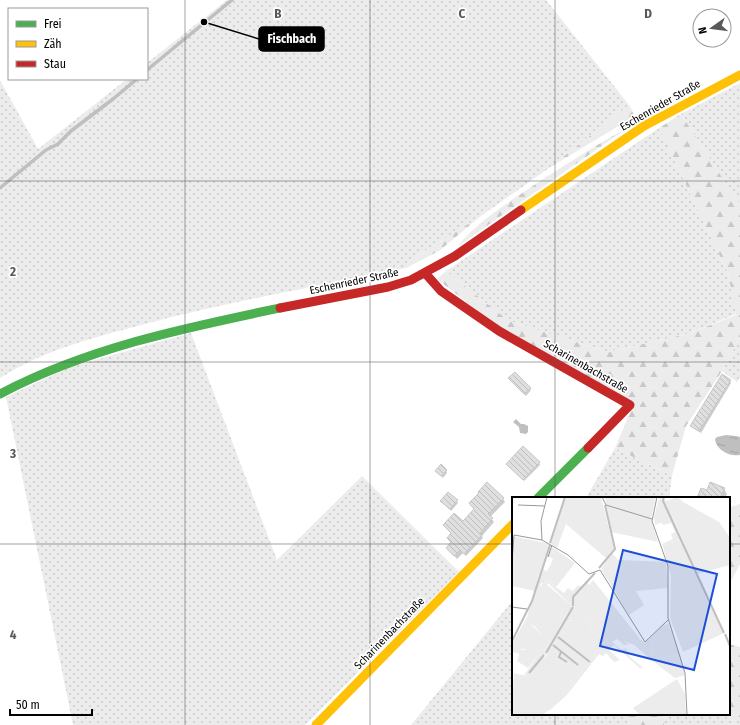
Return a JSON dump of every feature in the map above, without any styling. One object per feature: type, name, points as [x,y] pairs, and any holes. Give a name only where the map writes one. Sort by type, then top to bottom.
[{"type":"street","name":"Eschenrieder Straße","points":[[0,394],[32,376],[110,348],[201,325],[388,287],[411,280],[455,256],[644,126],[740,75]]},
{"type":"street","name":"Scharinenbachstraße","points":[[426,273],[442,291],[499,330],[630,405],[539,497]]},
{"type":"street","name":"Scharinenbachstraße","points":[[316,725],[512,525]]},
{"type":"green space","points":[[227,0],[546,0],[629,105],[549,168],[481,216],[409,261],[406,268],[210,308],[107,334],[52,352],[17,368],[0,378],[0,80],[38,149],[126,80],[148,80],[148,62]]},
{"type":"green space","points":[[740,83],[740,205],[681,114]]},
{"type":"green space","points":[[629,105],[635,116],[549,168]]},
{"type":"green space","points":[[681,114],[740,205],[740,338],[722,371],[686,426],[672,476],[615,448],[634,403],[500,328],[437,279],[446,271],[509,321],[608,352],[687,334],[736,315],[728,273],[659,128]]},
{"type":"green space","points":[[629,127],[458,246],[485,219],[505,205],[582,154]]},
{"type":"green space","points":[[659,128],[728,273],[736,314],[687,334],[608,352],[509,321],[446,271]]},
{"type":"green space","points":[[481,216],[439,251],[406,268],[409,261]]},
{"type":"green space","points":[[191,333],[277,560],[362,476],[459,572],[305,725],[73,725],[6,397],[70,367]]},
{"type":"green space","points":[[740,338],[740,377],[737,382],[722,371]]},
{"type":"green space","points":[[615,448],[672,476],[669,497],[587,497]]},
{"type":"green space","points":[[740,504],[740,564],[730,583],[730,508]]},
{"type":"green space","points":[[512,601],[512,715],[629,715],[629,725],[411,725]]},
{"type":"green space","points":[[730,644],[740,647],[740,719],[734,721],[727,715],[730,715]]},
{"type":"green space","points":[[629,715],[666,715],[664,725],[629,725]]},
{"type":"green space","points":[[666,715],[727,715],[734,721],[740,719],[740,725],[664,725]]},
{"type":"water","points":[[516,419],[521,424],[528,426],[528,432],[526,434],[520,433],[519,427],[513,422]]},
{"type":"water","points":[[726,435],[740,437],[740,455],[728,454],[718,446],[715,439]]},
{"type":"building","points":[[515,372],[531,388],[524,394],[508,378]]},
{"type":"building","points":[[722,374],[731,380],[699,431],[690,426]]},
{"type":"building","points":[[523,446],[540,462],[523,480],[506,464]]},
{"type":"building","points":[[441,464],[447,470],[441,476],[435,471]]},
{"type":"building","points":[[487,482],[504,498],[488,514],[493,518],[480,533],[482,535],[464,554],[460,550],[454,556],[446,548],[451,542],[447,538],[451,533],[443,525],[454,513],[463,521],[474,509],[469,503]]},
{"type":"building","points":[[710,482],[725,488],[721,496],[723,497],[697,497],[701,488],[707,490]]},
{"type":"building","points":[[448,492],[458,500],[450,509],[440,501]]},
{"type":"waterway","points":[[148,69],[232,0]]},
{"type":"waterway","points":[[0,188],[46,150],[58,144],[71,131],[136,80]]},
{"type":"traffic: fast","points":[[0,394],[67,364],[137,341],[208,323],[280,308]]},
{"type":"traffic: fast","points":[[539,497],[588,448]]},
{"type":"traffic: slow","points":[[521,210],[644,126],[740,75]]},
{"type":"traffic: slow","points":[[316,725],[512,525]]},
{"type":"traffic: jam","points":[[280,308],[388,287],[411,280],[455,256],[521,210]]},
{"type":"traffic: jam","points":[[425,273],[441,291],[499,331],[630,405],[588,448]]},
{"type":"place","name":"Fischbach","points":[[204,22]]}]
